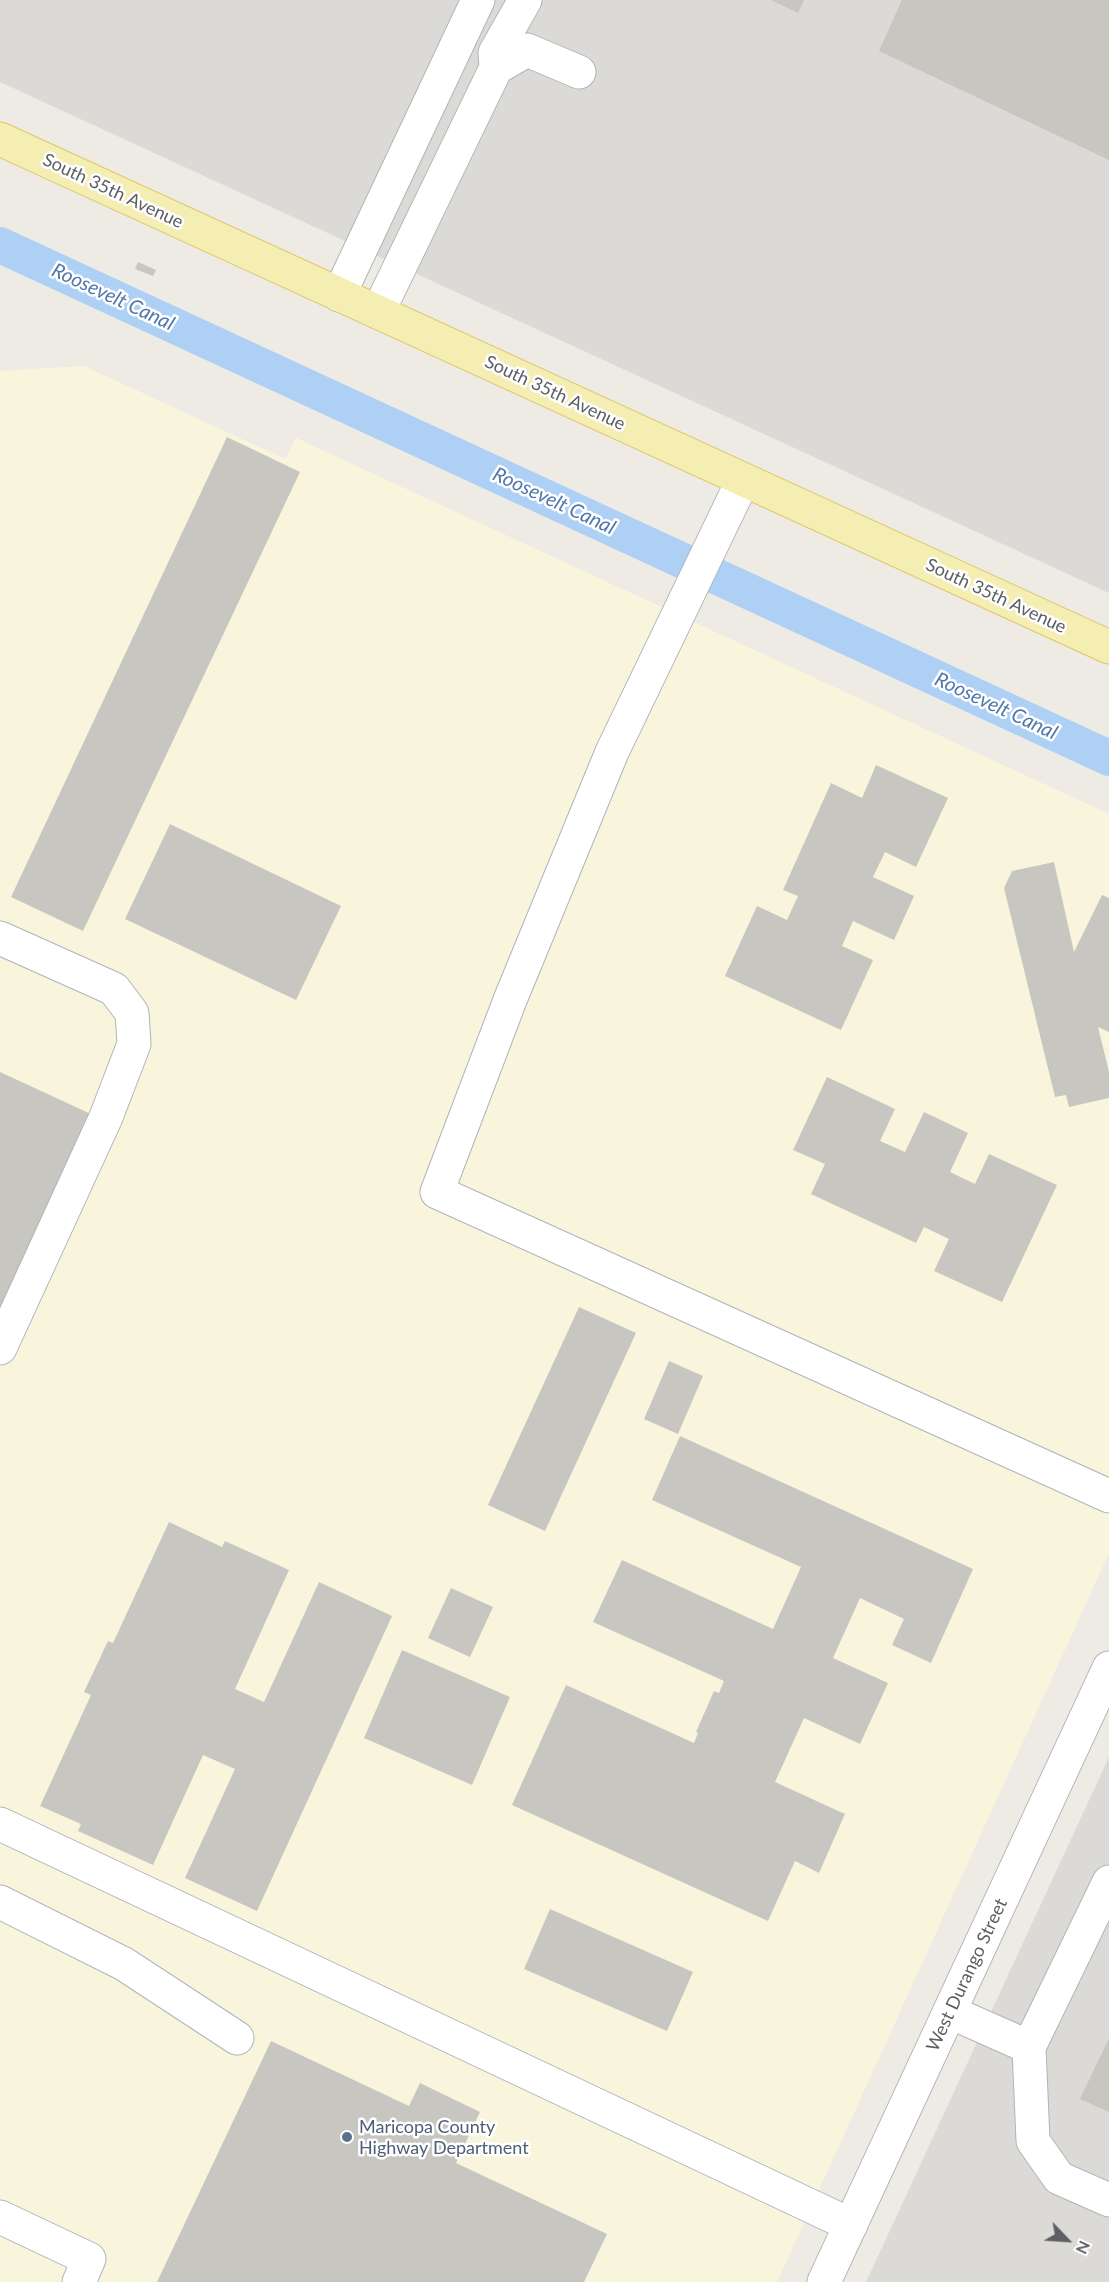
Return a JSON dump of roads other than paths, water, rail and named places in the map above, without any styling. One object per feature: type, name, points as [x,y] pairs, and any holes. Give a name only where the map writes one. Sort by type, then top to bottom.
[{"type":"main road","name":"South 35th Avenue","points":[[0,139],[1109,647]]},
{"type":"street","points":[[339,295],[478,0]]},
{"type":"street","points":[[378,312],[496,68],[495,53],[525,0]]},
{"type":"street","points":[[496,68],[527,50],[579,72]]},
{"type":"street","points":[[743,480],[612,752],[510,1000],[437,1192],[1109,1496]]},
{"type":"street","points":[[0,938],[114,989],[132,1013],[134,1044],[106,1117],[0,1348]]},
{"type":"street","name":"West Durango Street","points":[[824,2282],[1109,1668]]},
{"type":"street","points":[[0,1824],[851,2225]]},
{"type":"street","points":[[1109,1882],[1029,2047],[1033,2141],[1059,2178],[1109,2200]]},
{"type":"street","points":[[0,1902],[124,1964],[237,2038]]},
{"type":"street","points":[[950,2012],[1029,2047]]},
{"type":"street","points":[[0,2217],[89,2259],[79,2282]]},
{"type":"waterway","name":"Roosevelt Canal","points":[[0,245],[1109,758]]},
{"type":"place","name":"Maricopa County Highway Department","points":[[347,2137]]}]
